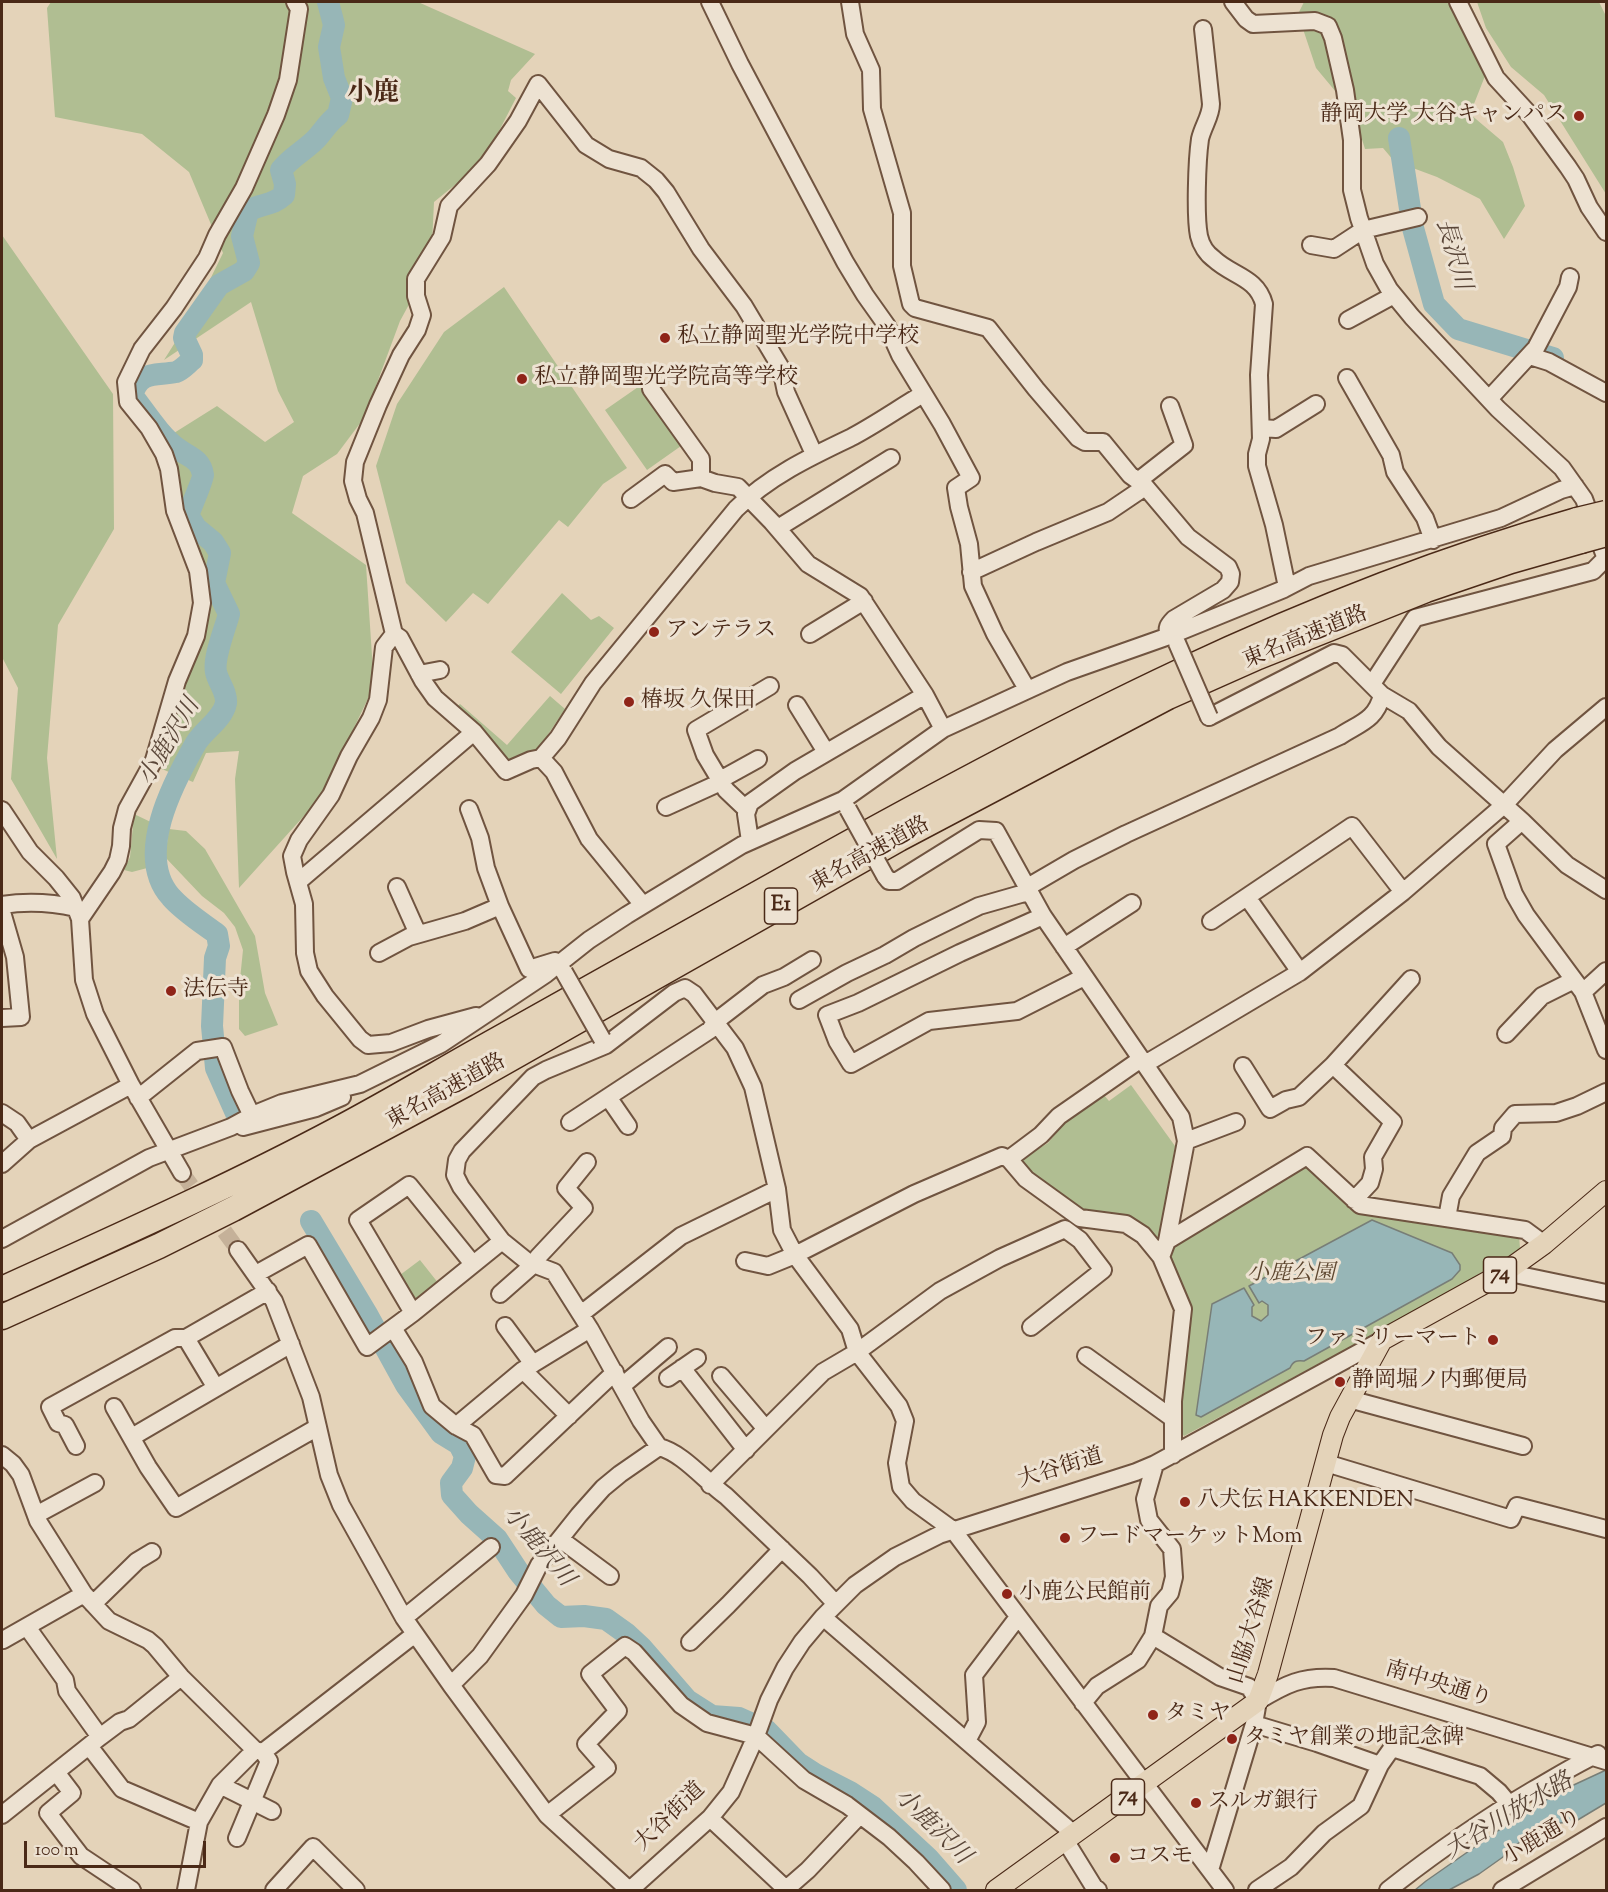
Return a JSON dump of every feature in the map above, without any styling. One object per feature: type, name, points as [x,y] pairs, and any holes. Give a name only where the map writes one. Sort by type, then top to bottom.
[{"type":"highway","name":"東名高速道路","points":[[2,1317],[159,1246],[233,1209],[466,1084],[899,839],[1168,698],[1258,657],[1426,590],[1511,561],[1579,530],[1606,513]]},
{"type":"highway","name":"東名高速道路","points":[[2,1289],[192,1202],[338,1130],[904,812],[1012,754],[1222,650],[1393,580],[1507,540],[1579,530],[1606,534]]},
{"type":"main road","name":"大谷街道","points":[[1382,1340],[1505,1272],[1600,1201]]},
{"type":"main road","name":"山脇大谷線","points":[[996,1890],[1258,1701],[1268,1674],[1337,1426],[1349,1399],[1382,1340]]},
{"type":"street","points":[[78,913],[112,872],[118,860],[127,809],[154,760],[177,681],[196,636],[201,603],[198,571],[175,511],[169,469],[164,454],[149,428],[128,402],[126,382],[142,349],[174,308],[207,258],[217,235],[244,188],[276,115],[288,80],[299,9],[295,2]]},
{"type":"street","points":[[710,2],[844,262],[887,326],[900,355],[942,424],[971,478],[956,488],[969,544],[973,586],[995,634],[1027,689]]},
{"type":"street","points":[[850,2],[855,34],[871,70],[872,109],[902,213],[902,266],[911,304],[915,308],[988,328],[1078,438],[1085,442],[1103,442],[1130,475],[1142,484],[1188,537],[1228,567],[1231,574],[1230,582],[1223,590],[1174,619],[1168,625],[1167,630],[1173,638],[1209,717],[1334,653],[1342,654],[1377,690],[1409,711],[1439,747],[1574,871],[1591,879],[1606,890]]},
{"type":"street","points":[[799,1000],[979,906],[1027,890],[1074,860],[1126,834],[1340,736],[1372,716],[1378,709],[1377,690],[1415,618],[1593,571],[1606,558],[1584,499],[1562,468],[1489,399],[1394,295],[1375,264],[1352,190],[1353,156],[1345,90],[1334,38],[1328,26],[1315,21],[1253,24],[1246,19],[1233,2]]},
{"type":"street","points":[[1458,2],[1496,78],[1530,115],[1568,167],[1589,207],[1606,232]]},
{"type":"street","points":[[1203,28],[1211,112],[1200,137],[1197,220],[1199,238],[1207,252],[1216,261],[1253,283],[1262,295],[1264,304],[1259,375],[1261,428],[1257,466],[1274,525],[1287,587]]},
{"type":"street","points":[[814,454],[786,392],[781,368],[744,306],[701,249],[666,192],[656,180],[640,168],[609,159],[586,145],[538,84],[519,121],[488,164],[449,206],[442,237],[416,279],[416,296],[422,315],[417,330],[401,355],[378,405],[355,462],[353,481],[365,513],[394,634],[400,638],[418,674],[435,698],[474,732],[506,771],[541,758],[558,738],[593,683],[748,496],[814,454],[852,437],[922,394]]},
{"type":"street","points":[[1311,245],[1334,249],[1363,230],[1413,218]]},
{"type":"street","points":[[1489,399],[1532,353],[1568,287],[1570,277]]},
{"type":"street","points":[[1348,320],[1394,295]]},
{"type":"street","points":[[1532,353],[1606,393]]},
{"type":"street","points":[[1347,378],[1391,455],[1395,472],[1425,518],[1433,540]]},
{"type":"street","points":[[651,389],[701,459],[701,478]]},
{"type":"street","points":[[1261,428],[1276,429],[1316,404]]},
{"type":"street","points":[[971,572],[1035,542],[1108,512],[1142,484],[1184,445],[1170,406]]},
{"type":"street","points":[[778,528],[891,458]]},
{"type":"street","points":[[631,499],[665,474],[673,482],[701,478],[738,487],[778,528],[808,564],[860,596],[925,695],[943,729]]},
{"type":"street","points":[[2,1239],[149,1158],[231,1127],[282,1103],[360,1084],[441,1044],[561,968],[589,940],[643,905],[750,842],[846,804],[943,729],[1027,689],[1112,654],[1173,638],[1309,576],[1501,518],[1561,490],[1575,486]]},
{"type":"street","points":[[810,634],[864,602]]},
{"type":"street","points":[[394,634],[384,647],[378,700],[371,718],[349,756],[331,795],[299,840],[292,855],[304,904],[305,953],[309,971],[325,996],[360,1039],[368,1044],[391,1043],[428,1029],[486,1014]]},
{"type":"street","points":[[418,674],[440,670]]},
{"type":"street","points":[[747,810],[720,781],[705,755],[696,730],[770,686]]},
{"type":"street","points":[[750,842],[746,814],[750,803],[826,752],[925,695]]},
{"type":"street","points":[[797,705],[826,752]]},
{"type":"street","points":[[1009,1159],[1041,1135],[1059,1116],[1143,1061],[1300,972],[1403,892],[1504,805],[1555,750],[1606,707]]},
{"type":"street","points":[[298,882],[474,732]]},
{"type":"street","points":[[541,758],[554,771],[589,839],[643,905]]},
{"type":"street","points":[[666,807],[720,781],[758,759]]},
{"type":"street","points":[[846,804],[889,881],[897,881],[979,830],[996,831],[1043,916],[1181,1117],[1186,1142],[1164,1249],[1183,1309],[1172,1418],[1173,1455]]},
{"type":"street","points":[[469,809],[500,906],[529,969],[554,960],[561,968],[604,1042]]},
{"type":"street","points":[[2,810],[30,852],[66,890],[78,913],[84,981],[88,997],[134,1092],[182,1173]]},
{"type":"street","points":[[1522,821],[1496,844],[1514,894],[1579,986],[1606,1050]]},
{"type":"street","points":[[1210,921],[1352,826],[1403,892]]},
{"type":"street","points":[[397,887],[418,934]]},
{"type":"street","points":[[1247,897],[1300,972]]},
{"type":"street","points":[[2,905],[24,901],[50,902],[78,913]]},
{"type":"street","points":[[1064,947],[1132,903]]},
{"type":"street","points":[[379,953],[409,937],[465,921],[500,906]]},
{"type":"street","points":[[2,912],[15,957],[21,1017],[2,1018]]},
{"type":"street","points":[[1043,916],[960,953],[858,1003],[827,1015],[837,1041],[851,1064],[929,1022],[1017,1011],[1084,977]]},
{"type":"street","points":[[570,1122],[710,1029],[715,1022],[763,985],[784,977],[812,960]]},
{"type":"street","points":[[1506,1034],[1542,996],[1579,986],[1606,971]]},
{"type":"street","points":[[1243,1066],[1270,1109],[1286,1100],[1299,1097],[1333,1065],[1412,980]]},
{"type":"street","points":[[835,1603],[726,1496],[710,1485],[672,1450],[659,1447],[641,1421],[590,1329],[554,1272],[528,1262],[502,1241],[461,1187],[455,1175],[457,1160],[462,1151],[533,1077],[604,1042],[674,993],[685,988],[694,994],[735,1048],[753,1087],[777,1189],[782,1230],[795,1255],[850,1329],[857,1352],[899,1406],[905,1421],[897,1463],[901,1486],[913,1501],[953,1530],[1225,1890]]},
{"type":"street","points":[[2,1164],[29,1140],[134,1092],[197,1051],[214,1048],[236,1082],[252,1116]]},
{"type":"street","points":[[231,1127],[244,1127],[316,1108],[342,1098],[385,1076],[415,1057]]},
{"type":"street","points":[[1333,1065],[1393,1122],[1373,1157],[1374,1169],[1370,1183],[1354,1200]]},
{"type":"street","points":[[1447,1218],[1451,1196],[1477,1153],[1502,1136],[1503,1128],[1515,1114],[1556,1113],[1606,1092]]},
{"type":"street","points":[[608,1097],[628,1126]]},
{"type":"street","points":[[2,1113],[17,1123],[29,1140]]},
{"type":"street","points":[[1186,1142],[1236,1122]]},
{"type":"street","points":[[745,1261],[768,1266],[795,1255],[914,1194],[1002,1156],[1009,1159],[1026,1179],[1080,1218],[1126,1224],[1164,1249]]},
{"type":"street","points":[[1164,1249],[1307,1156],[1360,1205],[1524,1230],[1544,1244]]},
{"type":"street","points":[[500,1294],[534,1264],[584,1208],[566,1188],[587,1162]]},
{"type":"street","points":[[1600,1201],[1606,1179]]},
{"type":"street","points":[[413,1313],[358,1220],[409,1185],[473,1264]]},
{"type":"street","points":[[580,1314],[681,1236],[777,1189]]},
{"type":"street","points":[[710,1485],[823,1372],[857,1352],[940,1291],[1000,1258],[1065,1229],[1080,1218]]},
{"type":"street","points":[[1030,1327],[1103,1270],[1080,1240],[1065,1229]]},
{"type":"street","points":[[256,1274],[308,1245],[367,1347],[502,1241]]},
{"type":"street","points":[[238,1250],[268,1291],[291,1344],[311,1397],[329,1475],[341,1505],[404,1618],[450,1685],[547,1815],[629,1890]]},
{"type":"street","points":[[1505,1272],[1606,1293]]},
{"type":"street","points":[[76,1446],[65,1425],[58,1423],[50,1407],[175,1338],[186,1338],[268,1291]]},
{"type":"street","points":[[505,1326],[528,1367],[568,1416]]},
{"type":"street","points":[[393,1328],[414,1362],[432,1406],[456,1426],[473,1435],[496,1476],[505,1476],[568,1416],[668,1347]]},
{"type":"street","points":[[456,1426],[528,1367],[590,1329]]},
{"type":"street","points":[[186,1338],[216,1388]]},
{"type":"street","name":"大谷街道","points":[[629,1890],[710,1818],[731,1792],[769,1700],[785,1668],[802,1642],[835,1603],[877,1568],[914,1547],[953,1530],[1155,1464],[1382,1340]]},
{"type":"street","points":[[132,1437],[291,1344]]},
{"type":"street","points":[[1086,1356],[1172,1418]]},
{"type":"street","points":[[668,1378],[697,1358]]},
{"type":"street","points":[[682,1368],[746,1450]]},
{"type":"street","points":[[721,1376],[766,1429]]},
{"type":"street","points":[[713,1408],[735,1392]]},
{"type":"street","points":[[1349,1399],[1523,1446]]},
{"type":"street","points":[[114,1407],[148,1467],[176,1508],[318,1427]]},
{"type":"street","points":[[450,1685],[480,1656],[524,1595],[540,1565],[603,1488],[659,1447]]},
{"type":"street","points":[[2,1455],[21,1475],[46,1536],[88,1599],[109,1621],[148,1640],[181,1677],[268,1761],[237,1838]]},
{"type":"street","points":[[1326,1463],[1511,1519],[1517,1506],[1606,1529]]},
{"type":"street","points":[[1083,1703],[1097,1686],[1138,1660],[1153,1636],[1160,1606],[1170,1593],[1174,1577],[1172,1549],[1149,1520],[1145,1499],[1155,1464]]},
{"type":"street","points":[[36,1515],[95,1483]]},
{"type":"street","points":[[560,1539],[610,1576]]},
{"type":"street","points":[[404,1618],[491,1547]]},
{"type":"street","points":[[690,1642],[782,1549]]},
{"type":"street","points":[[2,1639],[88,1599],[152,1552]]},
{"type":"street","points":[[823,1617],[967,1741],[1070,1837],[1094,1887],[1098,1890]]},
{"type":"street","points":[[967,1741],[977,1722],[974,1675],[1018,1617]]},
{"type":"street","points":[[27,1627],[65,1680],[67,1691],[122,1789],[200,1822]]},
{"type":"street","points":[[186,1890],[200,1822],[220,1785],[259,1751],[415,1634]]},
{"type":"street","points":[[1153,1636],[1220,1677],[1249,1687],[1258,1701],[1254,1724],[1210,1870]]},
{"type":"street","points":[[547,1815],[607,1768],[586,1744],[618,1711],[590,1674],[626,1646],[681,1705],[707,1723],[756,1736],[804,1780],[860,1815],[889,1837],[942,1890]]},
{"type":"street","points":[[2,1815],[95,1741],[120,1722],[129,1719],[181,1677]]},
{"type":"street","name":"南中央通り","points":[[1258,1701],[1294,1681],[1306,1678],[1334,1678],[1602,1756]]},
{"type":"street","points":[[1254,1724],[1380,1764]]},
{"type":"street","points":[[1257,1890],[1292,1868],[1324,1833],[1361,1806],[1380,1764],[1392,1748],[1480,1776],[1509,1804]]},
{"type":"street","points":[[1388,1890],[1429,1858],[1509,1804],[1602,1756]]},
{"type":"street","points":[[56,1772],[72,1793],[48,1813],[81,1856],[132,1890]]},
{"type":"street","points":[[220,1785],[272,1811]]},
{"type":"street","points":[[710,1818],[786,1890],[860,1815]]},
{"type":"street","name":"小鹿通り","points":[[1502,1890],[1606,1827]]},
{"type":"street","points":[[274,1890],[313,1847],[356,1890]]},
{"type":"green space","points":[[51,2],[418,2],[535,54],[511,80],[508,91],[516,98],[483,162],[434,202],[431,264],[400,321],[364,418],[337,454],[303,476],[292,513],[366,565],[374,686],[321,797],[239,888],[235,779],[239,751],[206,753],[193,782],[157,767],[207,621],[198,541],[180,504],[175,476],[174,433],[217,406],[265,442],[294,422],[278,391],[251,302],[164,360],[193,314],[223,253],[189,172],[142,134],[55,117],[47,8]]},
{"type":"green space","points":[[1304,2],[1462,2],[1493,68],[1485,76],[1470,114],[1503,142],[1525,206],[1504,239],[1480,199],[1437,177],[1394,161],[1383,148],[1365,149],[1360,133],[1344,123],[1336,92],[1316,68],[1298,14]]},
{"type":"green space","name":"静岡大学 大谷キャンパス","points":[[1477,2],[1599,2],[1606,16],[1606,194],[1544,95],[1511,67],[1486,28]]},
{"type":"green space","points":[[2,235],[113,394],[114,529],[58,625],[47,758],[57,859],[11,779],[18,688],[2,657]]},
{"type":"green space","points":[[504,287],[627,468],[603,484],[568,527],[559,520],[488,604],[473,593],[446,622],[406,583],[376,466],[397,404],[444,332]]},
{"type":"green space","points":[[641,385],[681,446],[647,470],[605,410]]},
{"type":"green space","points":[[562,593],[591,620],[599,616],[614,628],[561,694],[511,652]]},
{"type":"green space","points":[[550,696],[565,709],[537,751],[509,761],[502,758],[455,708],[460,704],[507,745]]},
{"type":"green space","points":[[134,814],[157,825],[151,867],[132,872],[124,870],[130,857]]},
{"type":"green space","points":[[169,829],[186,831],[205,849],[255,936],[265,993],[278,1025],[245,1036],[239,1029],[239,989],[243,950],[235,927],[224,913],[202,896],[165,857]]},
{"type":"green space","points":[[1131,1085],[1175,1146],[1159,1241],[1148,1228],[1128,1216],[1083,1210],[1034,1174],[1020,1160],[1048,1143],[1065,1122],[1103,1094],[1109,1101]]},
{"type":"green space","name":"小鹿公園","points":[[1303,1159],[1363,1213],[1519,1235],[1520,1249],[1425,1307],[1184,1436],[1178,1429],[1183,1360],[1167,1249]]},
{"type":"green space","points":[[420,1260],[439,1284],[419,1301],[413,1299],[400,1275]]},
{"type":"water","points":[[1372,1220],[1452,1253],[1460,1265],[1460,1270],[1452,1279],[1304,1361],[1292,1364],[1290,1368],[1201,1417],[1196,1415],[1212,1304],[1244,1288],[1254,1305],[1252,1316],[1261,1321],[1268,1315],[1268,1305],[1262,1301],[1259,1303],[1249,1286]]},
{"type":"water","points":[[1606,1770],[1606,1803],[1576,1821],[1560,1823],[1536,1831],[1479,1874],[1449,1890],[1415,1890],[1522,1814],[1565,1789]]},
{"type":"waterway","name":"小鹿沢川","points":[[236,1113],[216,1068],[212,1026],[215,958],[219,946],[217,934],[171,897],[161,880],[156,861],[157,841],[168,798],[199,738],[221,714],[226,703],[216,666],[229,614],[214,583],[220,553],[213,542],[196,528],[188,515],[203,475],[200,465],[165,438],[132,395],[139,381],[144,378],[155,374],[176,372],[192,360],[184,338],[185,333],[219,285],[244,271],[249,263],[242,236],[248,211],[275,201],[284,195],[285,184],[281,170],[315,140],[338,115],[342,98],[334,78],[329,47],[334,25],[328,2]]},
{"type":"waterway","name":"長沢川","points":[[1399,138],[1413,228],[1434,304],[1458,329],[1553,358]]},
{"type":"waterway","name":"小鹿沢川","points":[[311,1221],[406,1385],[441,1433],[459,1444],[465,1456],[462,1468],[451,1483],[452,1495],[497,1539],[518,1571],[546,1605],[561,1617],[584,1616],[606,1619],[641,1647],[687,1700],[712,1716],[739,1718],[766,1730],[798,1763],[873,1807],[928,1858],[956,1890]]},
{"type":"tunnel","points":[[182,1173],[238,1250]]},
{"type":"place","name":"静岡大学 大谷キャンパス","points":[[1579,116]]},
{"type":"place","name":"私立静岡聖光学院中学校","points":[[665,338]]},
{"type":"place","name":"私立静岡聖光学院高等学校","points":[[522,379]]},
{"type":"place","name":"アンテラス","points":[[654,632]]},
{"type":"place","name":"椿坂 久保田","points":[[629,702]]},
{"type":"place","name":"法伝寺","points":[[171,991]]},
{"type":"place","name":"ファミリーマート","points":[[1493,1340]]},
{"type":"place","name":"静岡堀ノ内郵便局","points":[[1340,1382]]},
{"type":"place","name":"八犬伝 HAKKENDEN","points":[[1185,1502]]},
{"type":"place","name":"フードマーケットMom","points":[[1065,1538]]},
{"type":"place","name":"小鹿公民館前","points":[[1007,1594]]},
{"type":"place","name":"タミヤ","points":[[1153,1715]]},
{"type":"place","name":"タミヤ創業の地記念碑","points":[[1232,1739]]},
{"type":"place","name":"スルガ銀行","points":[[1196,1803]]},
{"type":"place","name":"コスモ","points":[[1115,1858]]},
{"type":"district","name":"小鹿","points":[[373,96]]},
{"type":"water label","name":"大谷川放水路","points":[[1510,1818]]}]
